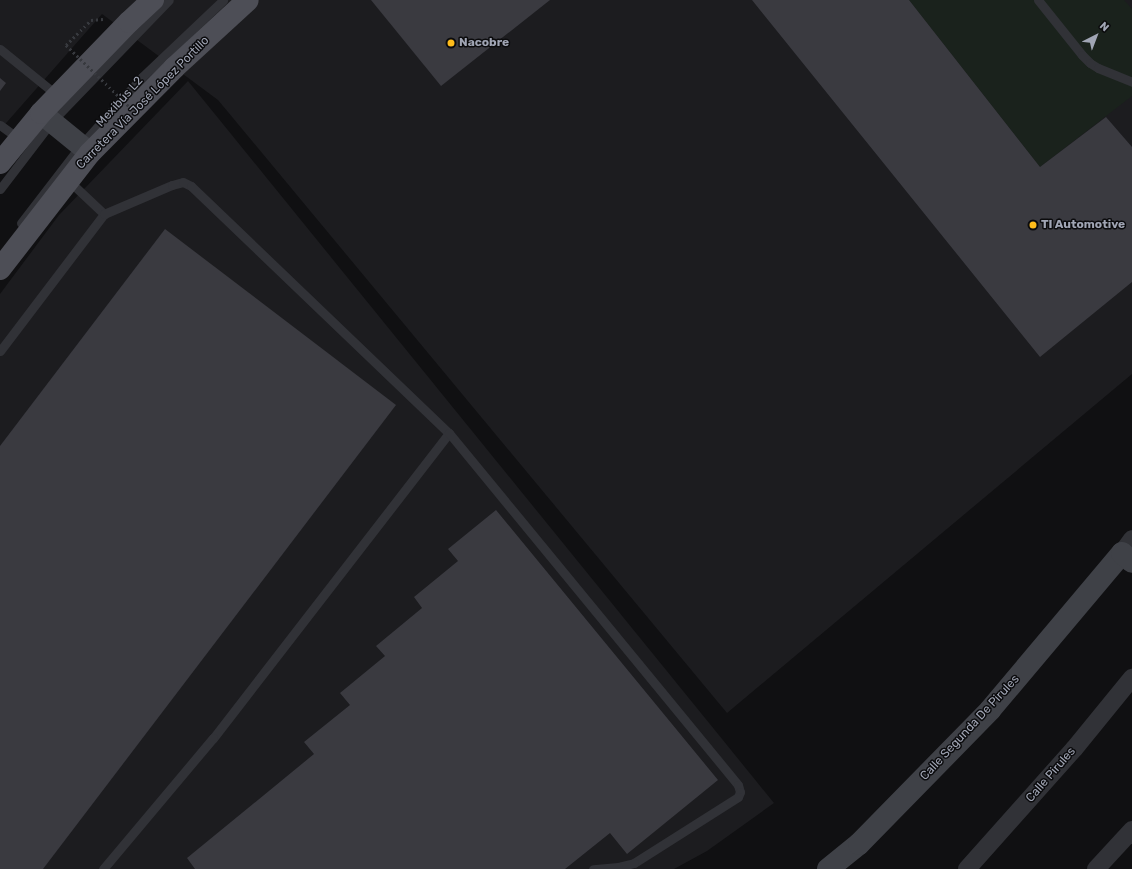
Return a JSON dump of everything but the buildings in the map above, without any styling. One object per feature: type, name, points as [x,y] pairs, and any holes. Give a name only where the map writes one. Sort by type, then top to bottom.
[{"type":"main road","points":[[0,163],[19,139],[46,117],[58,96],[129,22],[153,0]]},
{"type":"main road","name":"Carretera Vía José López Portillo","points":[[0,269],[68,180],[86,149],[248,0]]},
{"type":"main road","points":[[46,117],[86,149]]},
{"type":"main road","name":"Calle Segunda De Pirules","points":[[828,869],[860,844],[990,710],[1129,551]]},
{"type":"street","name":"Calle Pirules","points":[[967,869],[1074,749],[1132,678]]},
{"type":"street","points":[[1096,869],[1132,830]]},
{"type":"lane","points":[[0,189],[46,117],[169,0]]},
{"type":"lane","name":"Mexibús L2","points":[[14,233],[86,149],[142,76],[223,0]]},
{"type":"lane","points":[[1038,0],[1090,63],[1098,68],[1132,82]]},
{"type":"lane","points":[[0,49],[58,96]]},
{"type":"lane","points":[[0,124],[19,139]]},
{"type":"lane","points":[[68,180],[104,214]]},
{"type":"lane","points":[[0,351],[104,214],[172,185],[183,182],[191,186],[449,434],[738,785],[740,792],[738,797],[634,863],[618,868],[593,869]]},
{"type":"lane","points":[[103,869],[213,738],[449,434]]},
{"type":"path","points":[[91,20],[66,44],[136,113]]},
{"type":"shaded area","points":[[0,0],[1132,0],[1132,374],[727,713],[218,100],[102,14],[0,130]]},
{"type":"shaded area","points":[[909,0],[1124,0],[1132,9],[1132,96],[1040,167]]},
{"type":"shaded area","points":[[188,81],[774,803],[707,851],[674,869],[0,869],[0,294],[59,215]]},
{"type":"place","name":"Nacobre","points":[[451,43]]},
{"type":"place","name":"TI Automotive","points":[[1033,225]]}]
